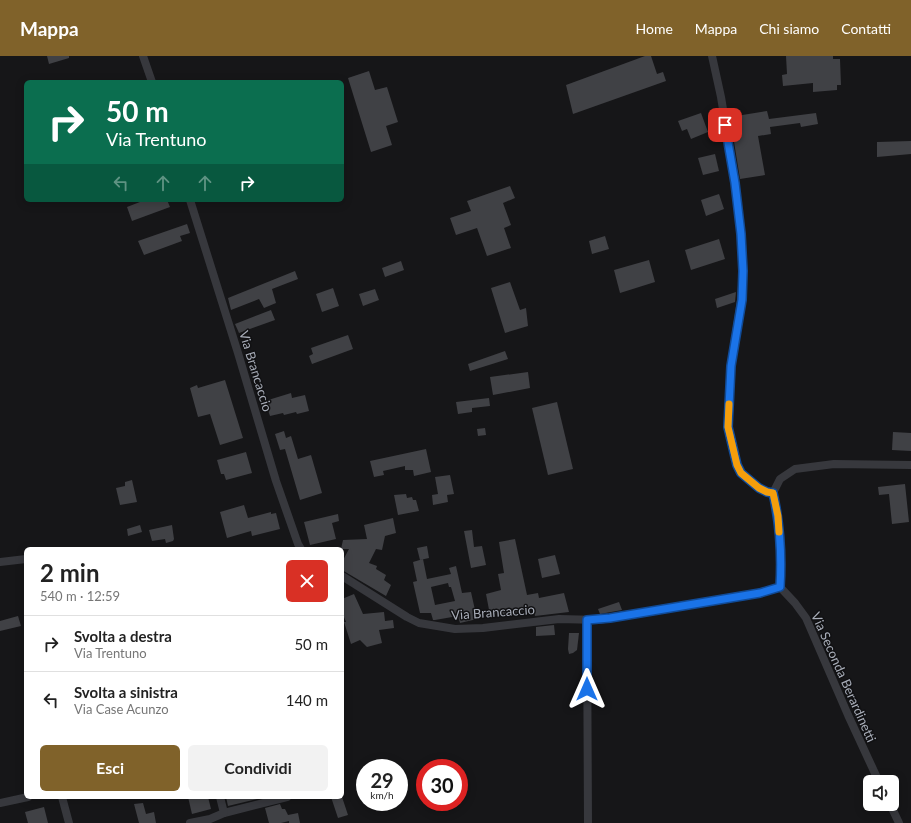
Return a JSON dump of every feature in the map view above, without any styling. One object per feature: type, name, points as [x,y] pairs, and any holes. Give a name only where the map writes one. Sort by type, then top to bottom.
[{"type":"street","points":[[143,56],[151,80]]},
{"type":"street","points":[[712,56],[721,97],[735,183],[741,234],[743,271],[742,300],[731,366],[728,427],[737,465],[741,473],[759,488],[773,493]]},
{"type":"street","name":"Via Brancaccio","points":[[191,202],[276,481],[299,547]]},
{"type":"street","points":[[780,587],[781,564],[778,516],[773,493],[780,479],[795,469],[834,464],[911,466]]},
{"type":"street","points":[[0,562],[24,559]]},
{"type":"street","name":"Via Brancaccio","points":[[344,577],[419,623],[455,629],[559,618],[587,620],[610,618],[760,593],[780,587]]},
{"type":"street","name":"Via Seconda Berardinetti","points":[[780,587],[806,618],[876,775]]},
{"type":"street","points":[[587,620],[588,823]]},
{"type":"street","points":[[0,803],[24,798]]},
{"type":"street","points":[[63,799],[69,823]]},
{"type":"street","points":[[220,799],[224,813]]},
{"type":"street","points":[[190,823],[210,819],[224,813],[279,799]]},
{"type":"street","points":[[893,811],[899,823]]},
{"type":"building","points":[[47,56],[69,56],[69,58],[49,64]]},
{"type":"building","points":[[645,56],[651,56],[657,74],[663,72],[666,81],[573,114],[566,85]]},
{"type":"building","points":[[786,56],[833,56],[833,59],[840,59],[841,85],[837,85],[837,90],[813,92],[813,83],[783,86],[782,75],[787,74]]},
{"type":"building","points":[[369,71],[375,90],[387,87],[398,122],[386,126],[392,145],[371,152],[348,78]]},
{"type":"building","points":[[767,111],[769,119],[816,113],[818,124],[801,127],[800,123],[770,127],[771,134],[758,136],[765,175],[740,179],[730,117]]},
{"type":"building","points":[[701,113],[708,132],[691,139],[687,129],[682,131],[678,121]]},
{"type":"building","points":[[911,141],[911,154],[877,157],[877,142]]},
{"type":"building","points":[[715,154],[719,171],[703,175],[698,158]]},
{"type":"building","points":[[510,186],[515,198],[503,203],[511,225],[504,228],[511,248],[487,256],[477,228],[456,235],[450,218],[471,211],[467,201]]},
{"type":"building","points":[[719,194],[724,209],[706,216],[701,200]]},
{"type":"building","points":[[140,202],[168,202],[170,207],[132,221],[127,207]]},
{"type":"building","points":[[187,224],[190,233],[180,236],[182,241],[144,255],[138,241]]},
{"type":"building","points":[[605,236],[609,249],[592,254],[589,241]]},
{"type":"building","points":[[719,239],[725,259],[691,270],[685,250]]},
{"type":"building","points":[[649,260],[655,282],[620,293],[614,270]]},
{"type":"building","points":[[401,261],[404,270],[385,277],[382,268]]},
{"type":"building","points":[[295,271],[298,279],[272,289],[276,303],[264,308],[259,299],[231,310],[228,298]]},
{"type":"building","points":[[510,282],[520,310],[526,308],[528,326],[505,333],[491,288]]},
{"type":"building","points":[[333,288],[339,306],[322,312],[316,294]]},
{"type":"building","points":[[375,289],[379,300],[363,306],[359,294]]},
{"type":"building","points":[[736,292],[735,302],[717,308],[715,299]]},
{"type":"building","points":[[271,310],[275,320],[239,333],[235,324]]},
{"type":"building","points":[[348,335],[353,349],[312,364],[309,356],[313,354],[311,348]]},
{"type":"building","points":[[505,351],[508,359],[470,371],[468,364]]},
{"type":"building","points":[[528,372],[530,388],[493,395],[490,377]]},
{"type":"building","points":[[225,380],[243,438],[220,445],[210,414],[198,417],[190,388],[197,385],[198,388]]},
{"type":"building","points":[[291,393],[292,398],[305,395],[309,411],[297,414],[296,412],[270,416],[265,401]]},
{"type":"building","points":[[489,398],[490,406],[472,408],[472,412],[458,414],[456,402]]},
{"type":"building","points":[[557,402],[573,469],[548,475],[532,408]]},
{"type":"building","points":[[485,428],[486,435],[478,436],[477,429]]},
{"type":"building","points":[[284,431],[286,438],[291,436],[298,459],[311,455],[322,493],[300,500],[285,449],[280,450],[275,434]]},
{"type":"building","points":[[893,432],[911,433],[911,451],[892,450]]},
{"type":"building","points":[[426,449],[431,472],[414,476],[413,470],[405,470],[405,466],[383,471],[384,475],[374,477],[370,461]]},
{"type":"building","points":[[246,452],[252,473],[226,480],[224,474],[221,474],[217,460]]},
{"type":"building","points":[[450,475],[454,494],[447,495],[448,502],[433,505],[432,495],[438,494],[435,477]]},
{"type":"building","points":[[132,480],[137,502],[120,505],[116,488],[125,486],[125,482]]},
{"type":"building","points":[[905,484],[909,522],[892,524],[889,494],[879,495],[878,487]]},
{"type":"building","points":[[406,494],[407,498],[412,497],[413,500],[416,500],[419,511],[398,515],[394,495]]},
{"type":"building","points":[[244,505],[248,518],[271,512],[271,514],[276,513],[280,529],[252,536],[251,531],[227,538],[220,512]]},
{"type":"building","points":[[338,514],[339,521],[332,523],[336,539],[310,545],[304,522]]},
{"type":"building","points":[[393,518],[396,533],[385,536],[382,550],[376,549],[369,563],[377,566],[376,569],[386,575],[384,580],[391,585],[386,596],[344,571],[344,558],[349,549],[344,549],[344,547],[341,547],[343,540],[367,539],[364,525]]},
{"type":"building","points":[[140,525],[142,532],[128,536],[127,529]]},
{"type":"building","points":[[172,525],[173,541],[166,543],[165,539],[152,541],[149,530]]},
{"type":"building","points":[[472,530],[474,547],[482,546],[486,565],[471,568],[464,531]]},
{"type":"building","points":[[515,539],[527,595],[538,593],[539,598],[564,593],[569,612],[535,616],[533,609],[500,616],[500,613],[490,615],[486,594],[501,590],[498,574],[504,573],[499,542]]},
{"type":"building","points":[[427,546],[429,558],[420,560],[417,548]]},
{"type":"building","points":[[555,555],[560,574],[542,578],[538,559]]},
{"type":"building","points":[[423,559],[427,579],[451,574],[449,568],[456,566],[462,593],[471,592],[477,619],[460,623],[458,616],[433,620],[431,613],[420,613],[413,582],[417,581],[413,562]],"holes":[[[448,583],[449,587],[451,587],[455,601],[435,605],[431,587]]]},
{"type":"building","points":[[354,594],[363,614],[384,612],[385,621],[393,620],[394,628],[379,630],[382,643],[367,647],[360,640],[351,644],[344,622],[346,622],[344,617],[344,598]]},
{"type":"building","points":[[619,602],[622,610],[600,614],[598,609]]},
{"type":"building","points":[[18,616],[21,626],[0,631],[0,621]]},
{"type":"building","points":[[554,625],[555,635],[536,636],[536,627]]},
{"type":"building","points":[[569,633],[579,633],[577,650],[569,654],[568,649]]},
{"type":"building","points":[[188,799],[208,799],[211,809],[192,814]]},
{"type":"building","points":[[226,799],[257,799],[228,806]]},
{"type":"building","points":[[332,799],[343,799],[348,815],[338,818]]},
{"type":"building","points":[[143,803],[146,814],[154,812],[156,823],[139,823],[134,804]]},
{"type":"building","points":[[280,804],[282,809],[285,809],[288,815],[298,813],[300,823],[289,823],[289,821],[269,823],[265,808]]},
{"type":"building","points":[[44,807],[48,823],[28,823],[25,812]]},
{"type":"slow traffic","points":[[729,404],[728,427],[737,465],[741,473],[759,488],[773,493],[778,516],[779,532]]},
{"type":"route","points":[[587,689],[587,620],[599,620],[760,593],[780,587],[781,564],[778,516],[773,493],[759,488],[741,473],[737,465],[728,427],[731,366],[742,300],[743,271],[741,234],[735,183],[725,125]]}]
